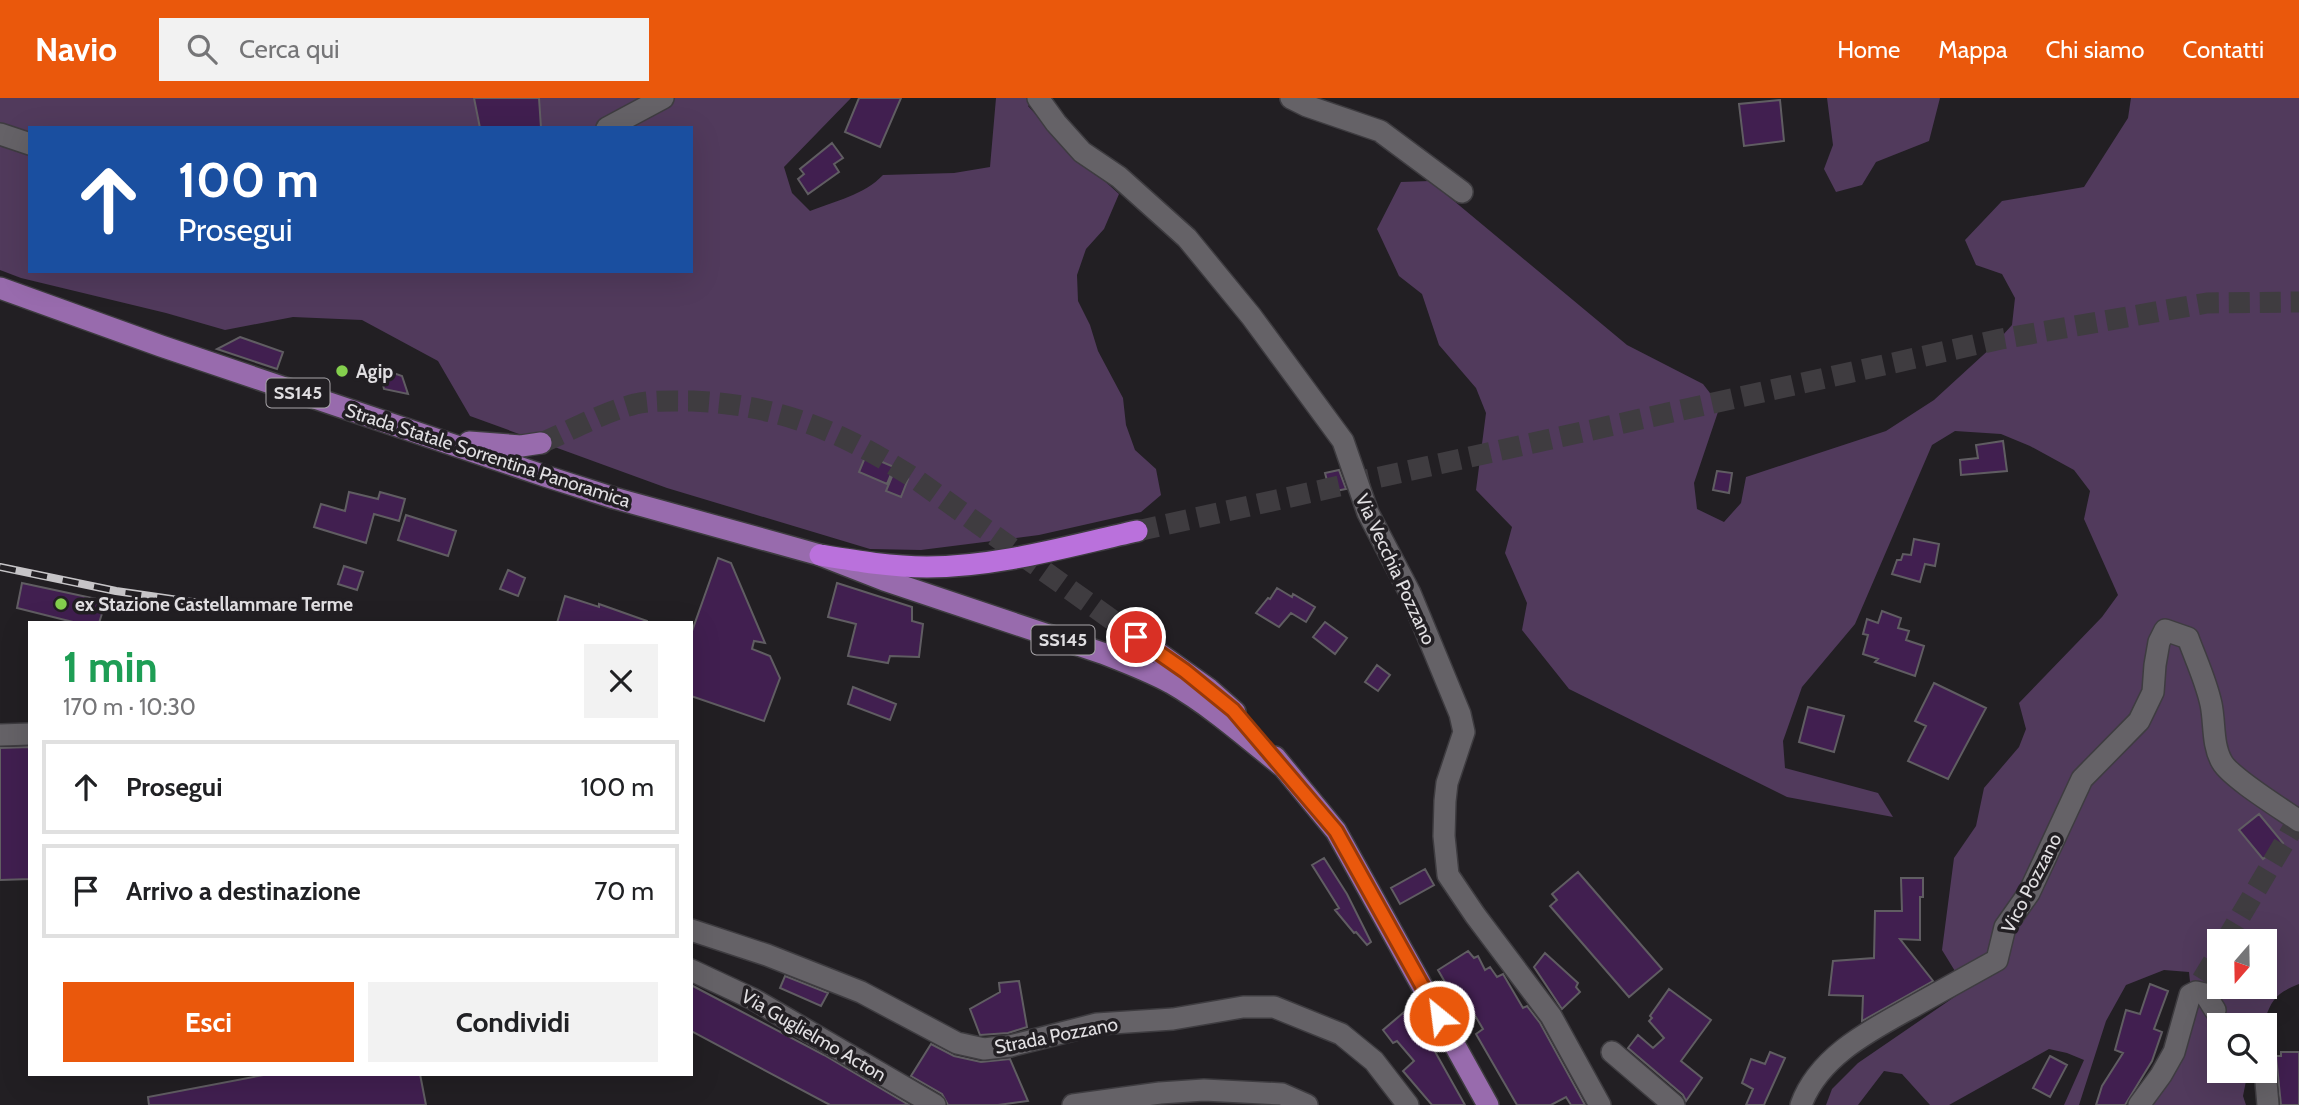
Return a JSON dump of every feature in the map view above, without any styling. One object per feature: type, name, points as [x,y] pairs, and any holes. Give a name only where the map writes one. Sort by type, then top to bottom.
[{"type":"highway","points":[[820,555],[897,566],[964,565],[1004,560],[1137,531]]},
{"type":"main road","name":"Strada Statale Sorrentina Panoramica","points":[[0,288],[161,346],[614,498],[820,555]]},
{"type":"main road","name":"SS145","points":[[435,439],[522,446],[541,443]]},
{"type":"main road","name":"SS145","points":[[820,555],[884,580],[1135,666],[1171,683],[1209,708],[1283,767]]},
{"type":"main road","name":"SS145","points":[[1136,637],[1225,703],[1336,831],[1488,1105]]},
{"type":"street","points":[[611,126],[663,98]]},
{"type":"street","points":[[1291,98],[1380,131],[1462,192]]},
{"type":"street","name":"Via Vecchia Pozzano","points":[[1039,99],[1082,152],[1119,177],[1187,238],[1251,316],[1343,441],[1368,513],[1410,593],[1460,714],[1464,732],[1447,783],[1444,801],[1448,875],[1551,1016],[1600,1105]]},
{"type":"street","points":[[0,134],[28,143]]},
{"type":"street","name":"Vico Pozzano","points":[[1801,1105],[1816,1076],[1859,1036],[1997,960],[2005,927],[2029,893],[2082,779],[2138,721],[2148,702],[2153,692],[2159,642],[2165,630],[2188,638],[2203,676],[2217,748],[2223,764],[2299,821]]},
{"type":"street","points":[[0,735],[28,734]]},
{"type":"street","name":"Strada Pozzano","points":[[693,931],[767,955],[861,992],[957,1043],[984,1048],[1010,1046],[1097,1024],[1173,1019],[1243,1007],[1274,1007],[1341,1034],[1374,1061],[1408,1105]]},
{"type":"street","name":"Via Guglielmo Acton","points":[[693,971],[753,999],[935,1105]]},
{"type":"street","points":[[2139,1105],[2174,1052],[2190,995],[2196,992],[2205,994],[2215,1010]]},
{"type":"street","points":[[1612,1052],[1674,1105]]},
{"type":"street","points":[[2266,1083],[2268,1105]]},
{"type":"street","points":[[1073,1105],[1204,1090],[1282,1094],[1307,1105]]},
{"type":"shaded area","points":[[0,98],[851,98],[784,167],[792,193],[810,211],[858,193],[883,175],[954,173],[990,167],[996,98],[1037,98],[1028,106],[1060,141],[1119,194],[1104,229],[1086,249],[1077,275],[1078,301],[1090,325],[1098,351],[1123,398],[1126,425],[1135,450],[1156,469],[1161,495],[1141,512],[1039,535],[921,550],[870,549],[667,488],[470,416],[438,361],[362,320],[293,317],[225,330],[21,278],[0,270]]},
{"type":"shaded area","points":[[1827,98],[1940,98],[1929,141],[1876,162],[1862,185],[1836,192],[1824,169],[1833,145]]},
{"type":"shaded area","points":[[2131,98],[2299,98],[2299,984],[2277,997],[2277,929],[2207,929],[2207,999],[2275,999],[2267,1013],[2207,1013],[2207,1083],[2246,1083],[2243,1096],[2246,1105],[2149,1105],[2193,1011],[2189,972],[2164,970],[2126,985],[2106,1021],[2079,1105],[2064,1105],[2084,1060],[2049,1049],[1949,1105],[1930,1105],[1902,1074],[1884,1071],[1858,1105],[1826,1105],[1832,1089],[1858,1063],[1966,989],[1942,950],[1954,858],[1976,826],[1984,788],[2019,747],[2026,729],[2019,703],[2102,617],[2118,595],[2084,519],[2090,491],[2074,470],[2001,434],[1955,431],[1932,445],[1855,624],[1802,687],[1783,741],[1785,768],[1878,793],[1893,817],[1787,797],[1569,689],[1522,630],[1527,603],[1505,553],[1512,527],[1476,490],[1486,413],[1476,388],[1439,345],[1422,294],[1399,276],[1377,229],[1401,182],[1430,181],[1627,345],[1703,384],[1720,406],[1694,483],[1697,509],[1724,522],[1741,503],[1746,477],[1886,431],[1934,400],[1993,346],[2012,325],[2015,298],[2002,274],[1976,265],[1965,240],[2002,201],[2084,187],[2128,118]]},
{"type":"building","points":[[474,98],[539,98],[541,126],[480,126]]},
{"type":"building","points":[[859,98],[901,98],[880,147],[845,132]]},
{"type":"building","points":[[1780,100],[1784,141],[1744,146],[1739,104]]},
{"type":"building","points":[[832,143],[843,158],[834,164],[839,172],[808,194],[798,179],[804,174],[800,169]]},
{"type":"building","points":[[240,337],[283,352],[277,369],[217,349]]},
{"type":"building","points":[[379,368],[402,376],[408,394],[384,389]]},
{"type":"building","points":[[2003,441],[2007,471],[1961,475],[1960,460],[1978,458],[1976,445]]},
{"type":"building","points":[[866,455],[894,467],[887,484],[859,472]]},
{"type":"building","points":[[1339,470],[1346,489],[1330,492],[1325,473]]},
{"type":"building","points":[[1717,471],[1732,473],[1729,493],[1713,490]]},
{"type":"building","points":[[893,474],[908,479],[901,497],[886,491]]},
{"type":"building","points":[[349,492],[378,499],[380,492],[405,499],[399,521],[374,514],[366,543],[314,527],[321,504],[345,511]]},
{"type":"building","points":[[406,515],[456,531],[448,556],[398,540]]},
{"type":"building","points":[[1914,539],[1939,544],[1935,566],[1925,564],[1920,582],[1892,574],[1897,560],[1901,560],[1903,554],[1911,555]]},
{"type":"building","points":[[718,558],[731,563],[765,643],[754,641],[752,649],[770,656],[780,678],[764,721],[693,697],[693,628]]},
{"type":"building","points":[[344,566],[363,572],[357,590],[338,584]]},
{"type":"building","points":[[508,570],[525,578],[518,596],[500,589]]},
{"type":"building","name":"ex Stazione Castellammare Terme","points":[[22,583],[106,601],[100,621],[69,621],[17,608]]},
{"type":"building","points":[[837,583],[912,607],[912,621],[923,624],[919,657],[890,656],[888,663],[848,656],[856,624],[828,617]]},
{"type":"building","points":[[1277,588],[1315,607],[1306,622],[1291,613],[1279,627],[1256,613]]},
{"type":"building","points":[[565,596],[599,607],[599,604],[647,621],[558,621]]},
{"type":"building","points":[[1882,611],[1901,618],[1898,628],[1909,631],[1906,640],[1924,646],[1915,676],[1875,662],[1878,659],[1863,654],[1868,635],[1863,634],[1867,619],[1878,623]]},
{"type":"building","points":[[1325,622],[1347,638],[1335,654],[1313,637]]},
{"type":"building","points":[[1377,665],[1390,675],[1378,691],[1365,682]]},
{"type":"building","points":[[1934,683],[1986,708],[1948,779],[1908,761],[1926,726],[1915,721]]},
{"type":"building","points":[[853,687],[896,704],[890,720],[848,704]]},
{"type":"building","points":[[1808,707],[1844,716],[1834,752],[1799,742]]},
{"type":"building","points":[[28,747],[28,879],[0,880],[0,748]]},
{"type":"building","points":[[2259,814],[2283,843],[2263,859],[2239,830]]},
{"type":"building","points":[[1324,858],[1347,894],[1371,942],[1367,945],[1335,910],[1339,908],[1312,865]]},
{"type":"building","points":[[1425,869],[1434,885],[1400,904],[1391,888]]},
{"type":"building","points":[[1578,872],[1662,969],[1629,997],[1550,906],[1557,900],[1552,894]]},
{"type":"building","points":[[1901,878],[1923,878],[1920,940],[1900,939],[1933,981],[1862,1021],[1863,996],[1829,995],[1833,961],[1874,958],[1875,911],[1902,911]]},
{"type":"building","points":[[1468,951],[1474,958],[1478,956],[1485,970],[1490,967],[1497,977],[1503,974],[1523,1008],[1527,1006],[1540,1023],[1585,1105],[1571,1105],[1566,1097],[1551,1105],[1517,1105],[1476,1034],[1483,1029],[1464,997],[1457,1003],[1438,970]]},
{"type":"building","points":[[1545,953],[1578,983],[1576,987],[1580,992],[1562,1009],[1534,967]]},
{"type":"building","points":[[785,976],[828,993],[821,1006],[780,988]]},
{"type":"building","points":[[1019,981],[1027,1027],[1008,1033],[980,1035],[970,1009],[1000,992],[999,983]]},
{"type":"building","points":[[2150,984],[2168,991],[2154,1029],[2162,1032],[2152,1061],[2125,1105],[2096,1105],[2102,1086],[2123,1053],[2115,1050],[2126,1010],[2140,1014]]},
{"type":"building","points":[[693,986],[824,1055],[909,1105],[830,1105],[693,1032]]},
{"type":"building","points":[[1669,989],[1711,1020],[1681,1061],[1702,1078],[1686,1101],[1683,1095],[1628,1048],[1638,1035],[1653,1048],[1664,1038],[1649,1021]]},
{"type":"building","points":[[1410,1007],[1465,1105],[1432,1105],[1403,1071],[1414,1061],[1397,1041],[1393,1043],[1383,1030]]},
{"type":"building","points":[[931,1044],[954,1056],[981,1062],[1010,1059],[1028,1101],[998,1105],[948,1105],[942,1094],[911,1076]]},
{"type":"building","points":[[1770,1052],[1785,1058],[1764,1105],[1746,1105],[1753,1089],[1742,1083],[1751,1059],[1765,1064]]},
{"type":"building","points":[[2281,1052],[2299,1052],[2299,1105],[2281,1105],[2277,1056],[2281,1056]]},
{"type":"building","points":[[2050,1056],[2067,1065],[2050,1097],[2033,1088]]},
{"type":"building","points":[[258,1076],[420,1076],[426,1105],[149,1105],[148,1097]]},
{"type":"tunnel","points":[[1137,531],[2001,339],[2207,303],[2299,302]]},
{"type":"tunnel","points":[[541,443],[610,412],[649,402],[693,401],[725,404],[784,415],[838,435],[917,480],[1136,637]]},
{"type":"tunnel","points":[[2233,929],[2299,818]]},
{"type":"tunnel","points":[[2202,980],[2207,972]]},
{"type":"railway","points":[[0,567],[116,591],[199,603]]},
{"type":"place","name":"Agip","points":[[342,371]]},
{"type":"place","name":"ex Stazione Castellammare Terme","points":[[61,604]]},
{"type":"route","points":[[1136,637],[1209,689],[1233,710],[1336,831],[1439,1016]]}]
